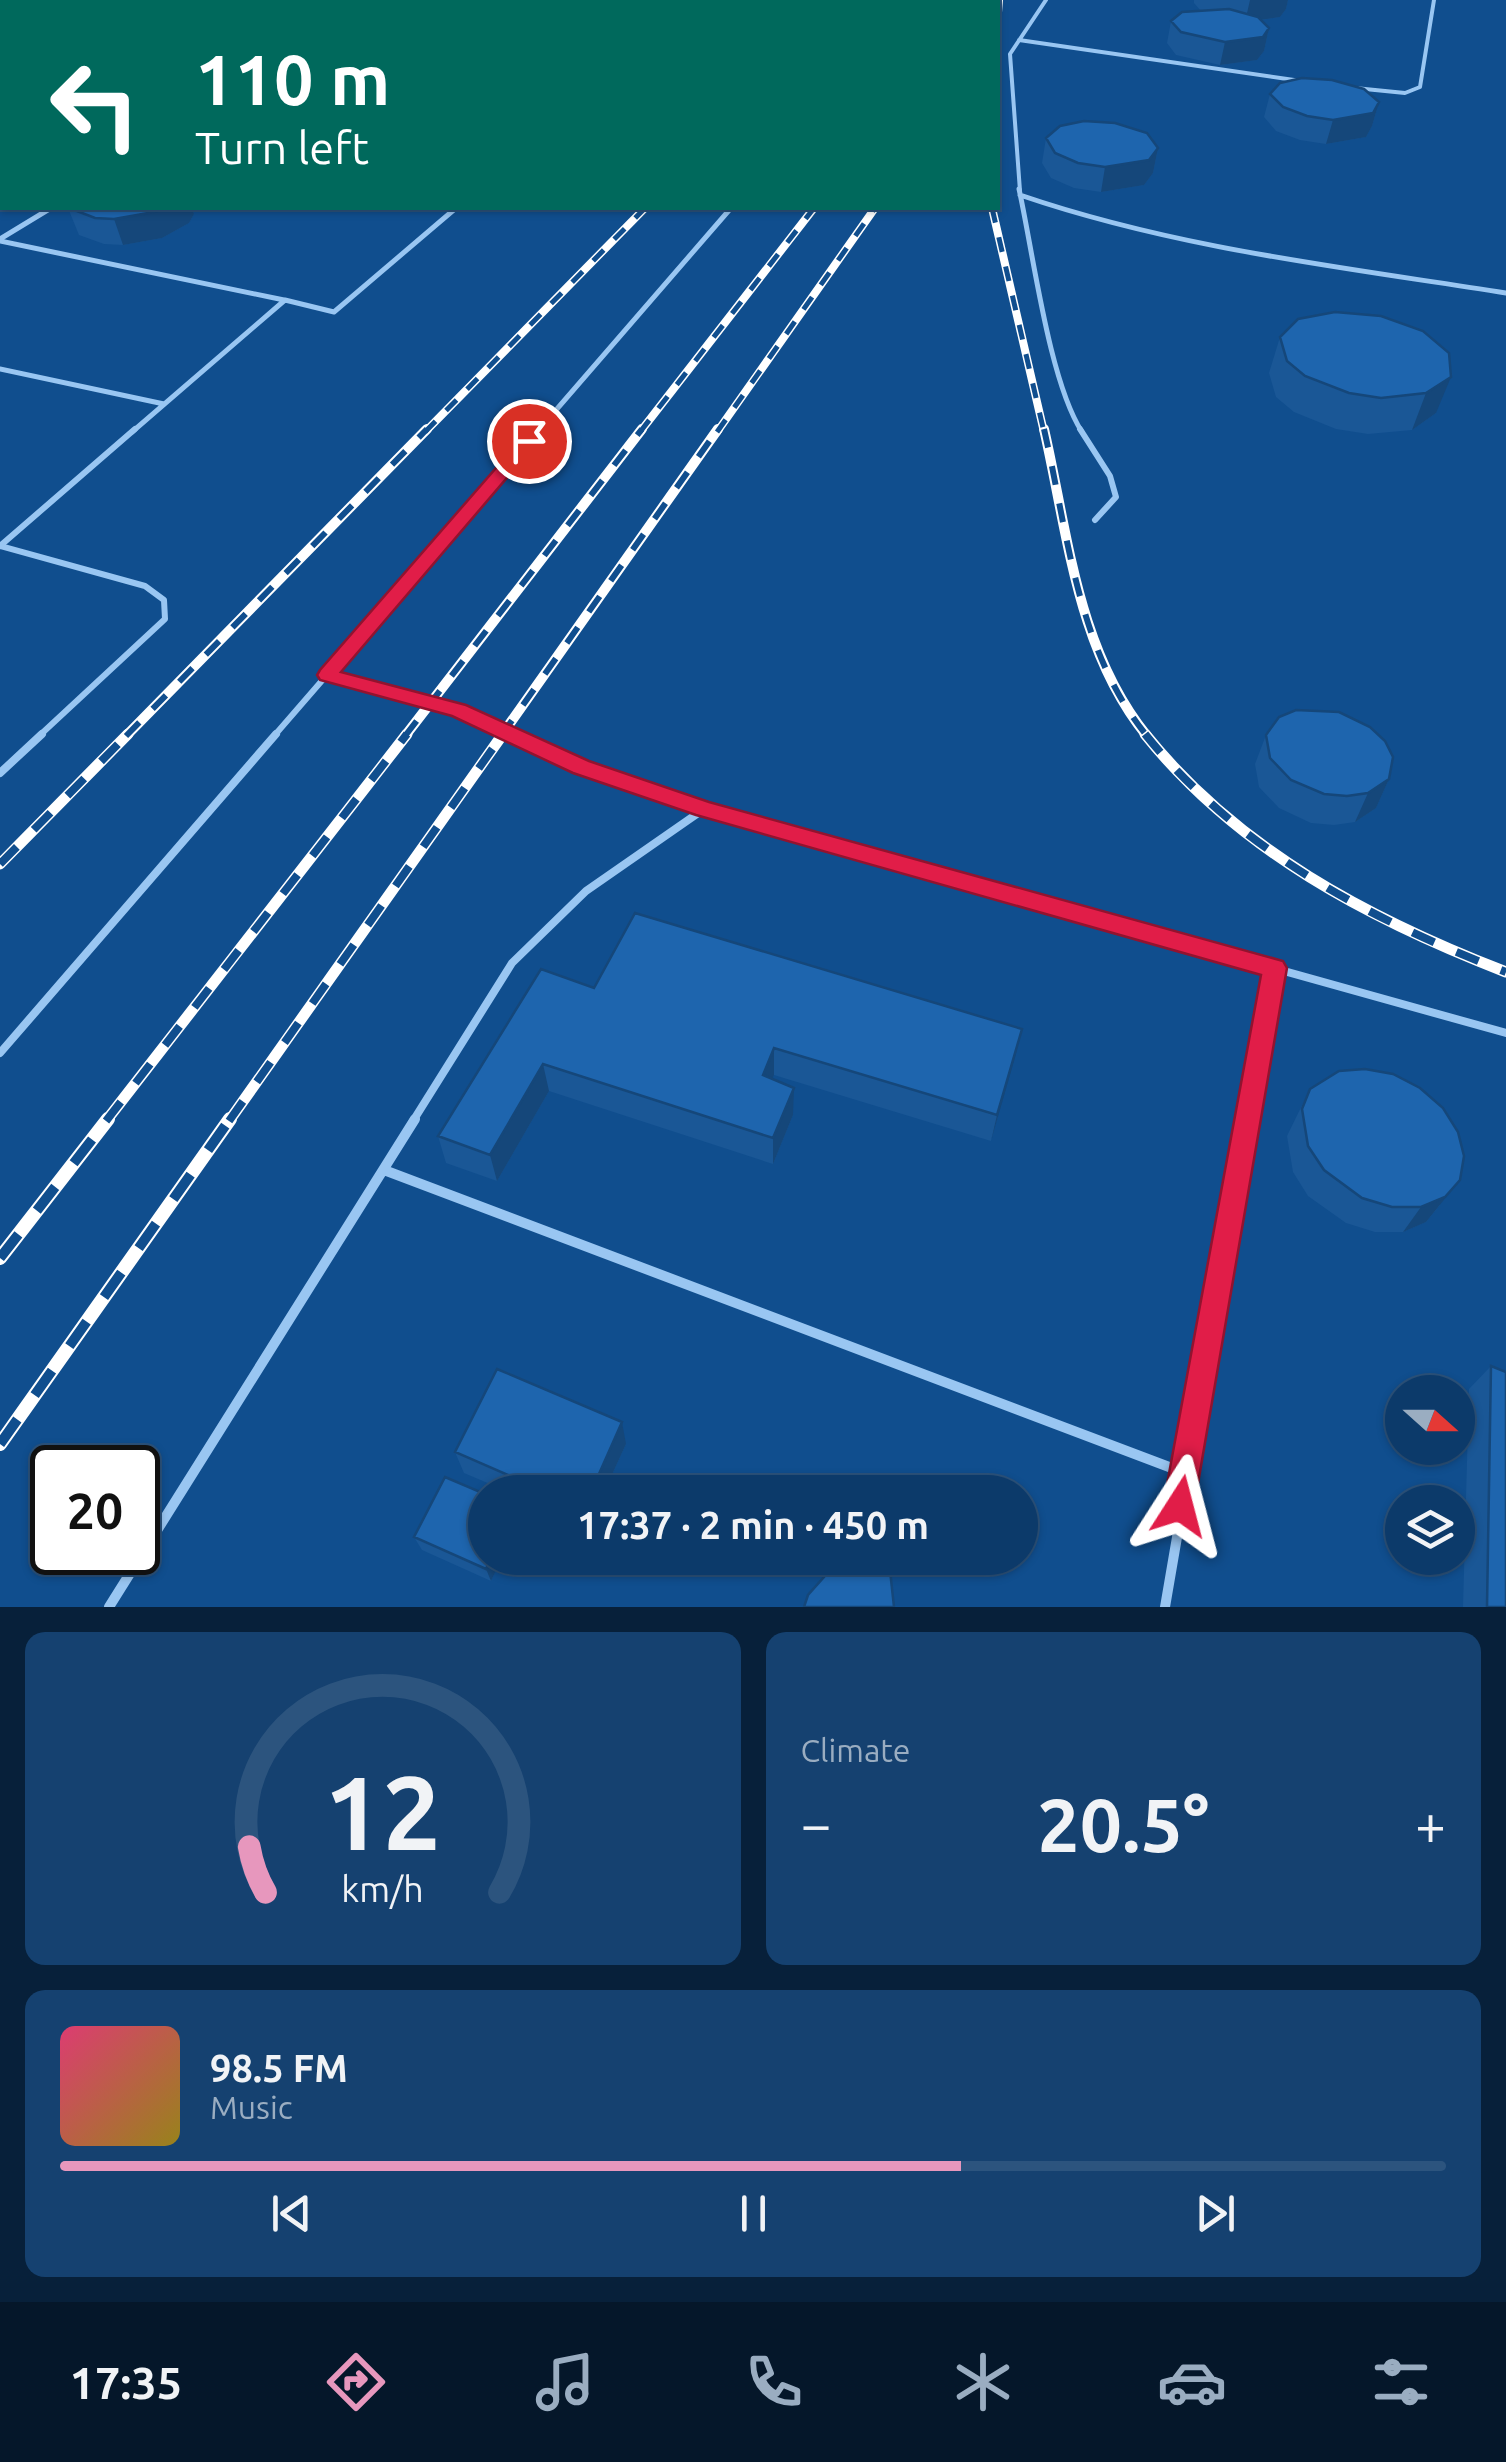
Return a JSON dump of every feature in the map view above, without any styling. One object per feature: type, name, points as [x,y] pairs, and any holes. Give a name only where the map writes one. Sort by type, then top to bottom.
[{"type":"lane","points":[[1046,0],[1010,54],[1020,195],[1053,348],[1073,418],[1110,476],[1116,497],[1095,520]]},
{"type":"lane","points":[[1346,87],[1416,92],[1422,85],[1434,0]]},
{"type":"lane","points":[[1019,40],[1308,82]]},
{"type":"lane","points":[[1020,195],[1087,219],[1168,239],[1506,293]]},
{"type":"lane","points":[[0,240],[48,210]]},
{"type":"lane","points":[[0,240],[334,312],[454,210]]},
{"type":"lane","points":[[0,1053],[728,210]]},
{"type":"lane","points":[[0,773],[164,619],[164,600],[145,586],[0,546],[285,300]]},
{"type":"lane","points":[[0,370],[164,404]]},
{"type":"lane","points":[[327,675],[459,710],[581,767],[704,809],[1506,1033]]},
{"type":"lane","points":[[108,1607],[512,963],[586,891],[704,809]]},
{"type":"lane","points":[[1164,1607],[1274,968]]},
{"type":"lane","points":[[384,1170],[1185,1473]]},
{"type":"building","points":[[1229,9],[1258,17],[1269,28],[1263,37],[1225,42],[1181,32],[1171,21],[1182,12]]},
{"type":"building","points":[[1302,78],[1332,80],[1364,89],[1379,102],[1373,113],[1333,120],[1283,107],[1270,94],[1280,83]]},
{"type":"building","points":[[1084,121],[1115,123],[1147,133],[1158,148],[1149,160],[1105,167],[1078,163],[1055,153],[1046,138],[1060,126]]},
{"type":"building","points":[[74,210],[158,210],[114,219],[95,218]]},
{"type":"building","points":[[1335,312],[1381,316],[1423,331],[1449,353],[1451,377],[1426,393],[1381,398],[1349,393],[1305,376],[1287,361],[1280,337],[1298,319]]},
{"type":"building","points":[[1296,710],[1339,712],[1370,727],[1385,741],[1393,757],[1389,779],[1368,793],[1347,796],[1324,794],[1291,780],[1270,758],[1266,735],[1279,717]]},
{"type":"building","points":[[635,913],[1022,1029],[997,1115],[774,1048],[763,1075],[794,1088],[773,1138],[543,1064],[490,1155],[438,1136],[541,969],[594,988]]},
{"type":"building","points":[[1365,1069],[1393,1074],[1420,1088],[1443,1108],[1458,1132],[1464,1156],[1460,1180],[1445,1197],[1421,1207],[1392,1207],[1362,1198],[1324,1170],[1308,1146],[1302,1109],[1310,1089],[1339,1071]]},
{"type":"building","points":[[1491,1366],[1506,1372],[1506,1607],[1487,1607]]},
{"type":"building","points":[[497,1369],[622,1422],[599,1475],[508,1475],[455,1452]]},
{"type":"building","points":[[445,1477],[468,1487],[468,1561],[414,1537]]},
{"type":"building","points":[[826,1575],[891,1575],[894,1607],[804,1607],[808,1595]]},
{"type":"railway","points":[[425,432],[643,210]]},
{"type":"railway","points":[[640,432],[812,210]]},
{"type":"railway","points":[[717,432],[874,210]]},
{"type":"railway","points":[[992,210],[1044,432]]},
{"type":"railway","points":[[126,736],[427,429]]},
{"type":"railway","points":[[405,736],[642,429]]},
{"type":"railway","points":[[501,736],[718,429]]},
{"type":"railway","points":[[1044,429],[1090,629],[1123,702],[1147,736]]},
{"type":"railway","points":[[0,864],[128,734]]},
{"type":"railway","points":[[106,1121],[407,734]]},
{"type":"railway","points":[[229,1121],[503,734]]},
{"type":"railway","points":[[1145,734],[1221,813],[1309,877],[1405,929],[1506,972]]},
{"type":"railway","points":[[0,1258],[108,1119]]},
{"type":"railway","points":[[0,1444],[230,1119]]},
{"type":"route","points":[[529,441],[327,675],[459,710],[581,767],[704,809],[1274,968],[1180,1506]]}]
